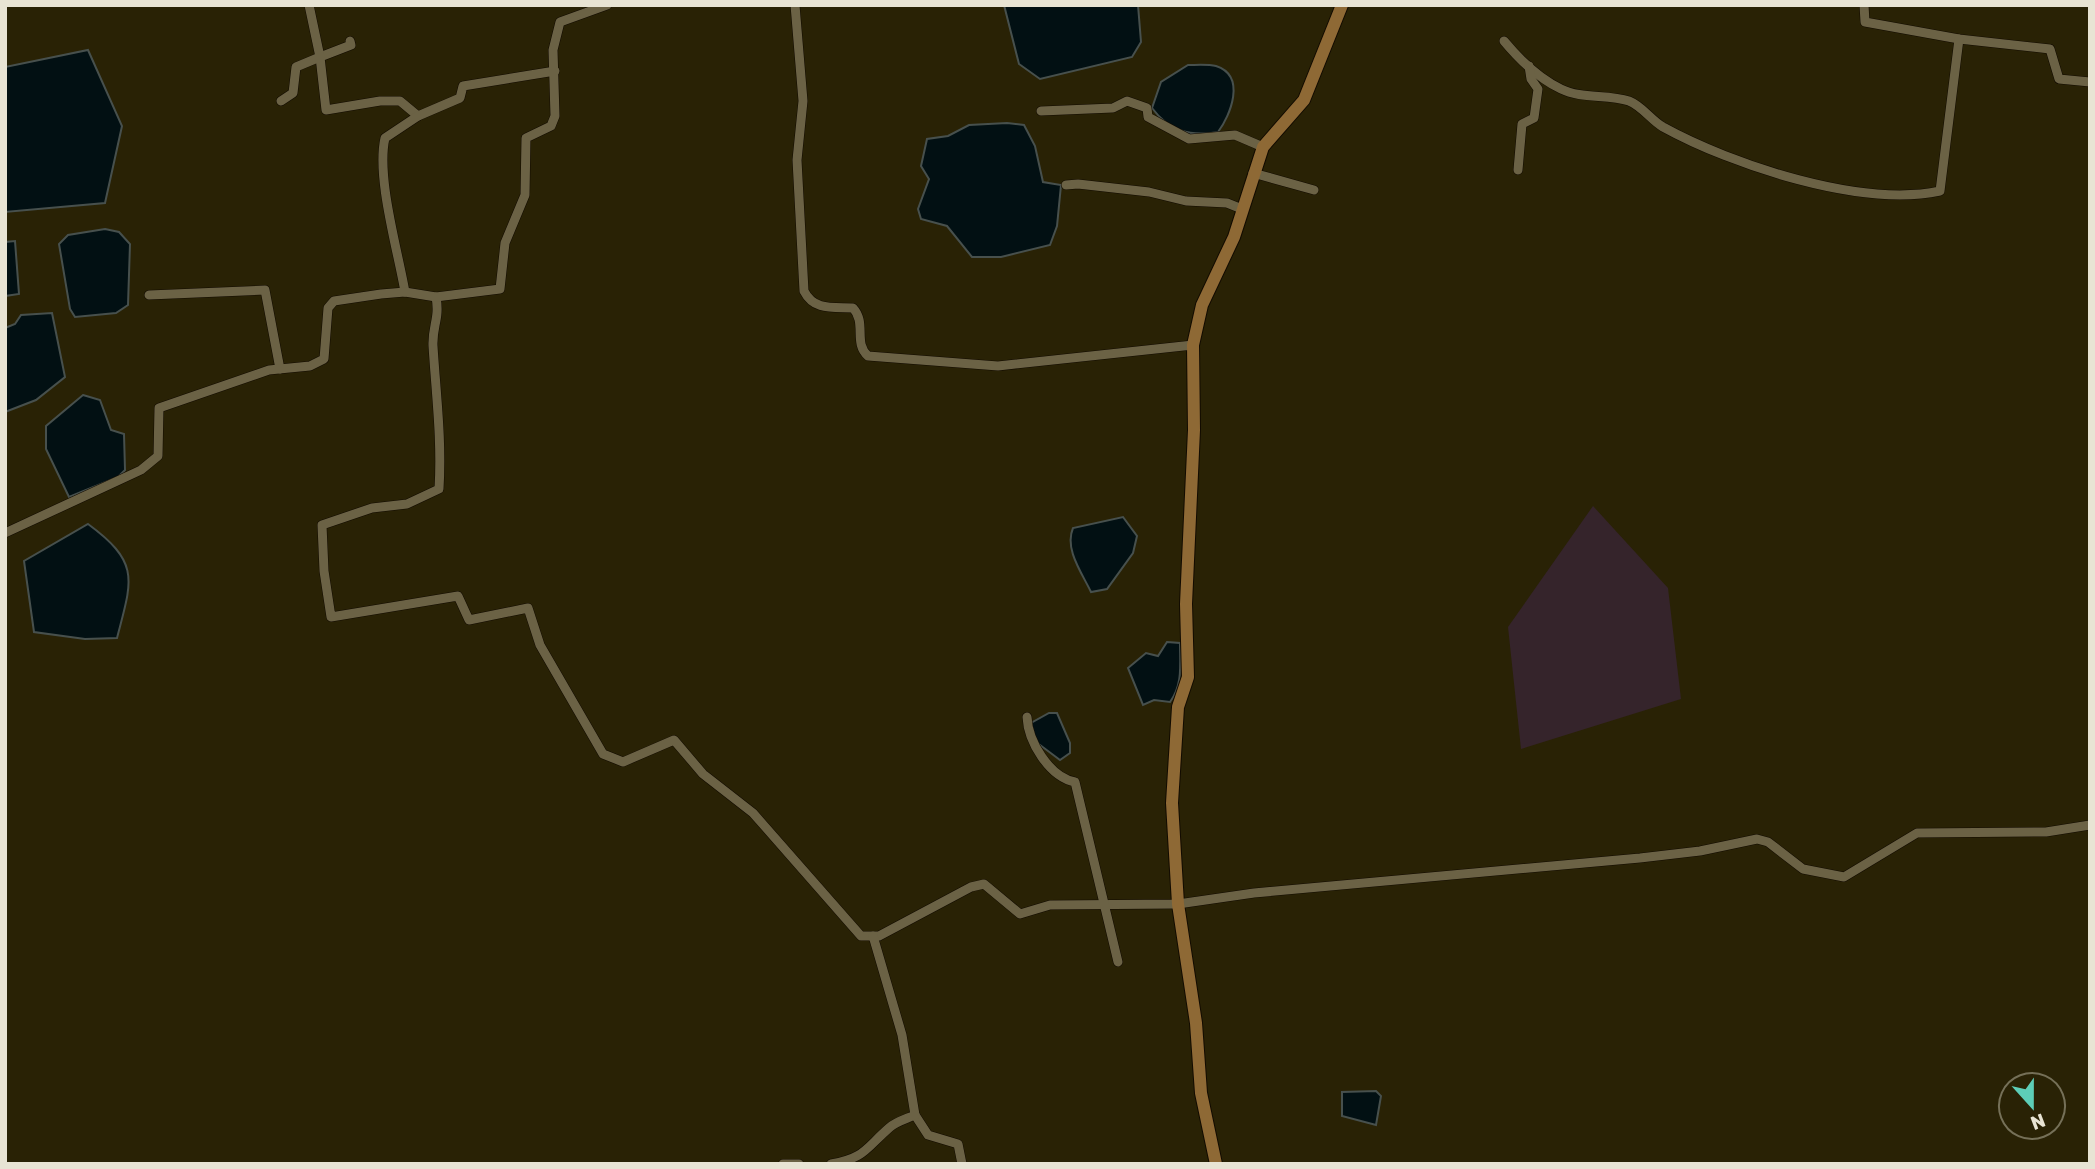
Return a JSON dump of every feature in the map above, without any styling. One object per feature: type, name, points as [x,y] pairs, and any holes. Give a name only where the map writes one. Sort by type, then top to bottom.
[{"type":"main road","points":[[1216,1164],[1201,1093],[1196,1023],[1178,904],[1172,803],[1178,707],[1188,677],[1186,604],[1194,430],[1193,345],[1202,305],[1234,237],[1263,147],[1304,100],[1342,5]]},
{"type":"street","points":[[309,5],[320,57],[326,110],[380,101],[400,101],[418,116]]},
{"type":"street","points":[[5,533],[141,470],[158,456],[159,408],[221,385],[280,369],[310,366],[324,359],[328,308],[334,301],[405,292],[436,297],[500,289],[505,243],[525,195],[526,138],[551,126],[555,116],[553,50],[560,22],[607,5]]},
{"type":"street","points":[[795,5],[803,101],[797,160],[804,291],[809,302],[817,306],[853,308],[857,312],[862,328],[862,352],[867,356],[998,366],[1193,345]]},
{"type":"street","points":[[1864,5],[1865,22],[1959,39],[2050,49],[2059,79],[2090,82]]},
{"type":"street","points":[[1504,41],[1529,66],[1562,89],[1630,102],[1660,126],[1694,141],[1821,187],[1869,194],[1924,194],[1940,191],[1959,39]]},
{"type":"street","points":[[281,101],[293,93],[296,67],[351,45],[350,41]]},
{"type":"street","points":[[1518,170],[1522,124],[1534,118],[1538,89],[1531,79],[1529,66]]},
{"type":"street","points":[[405,292],[389,216],[382,151],[385,138],[418,116],[460,98],[463,86],[474,82],[555,71]]},
{"type":"street","points":[[1041,111],[1113,108],[1127,102],[1147,108],[1148,117],[1189,139],[1235,135],[1263,147]]},
{"type":"street","points":[[1253,173],[1314,190]]},
{"type":"street","points":[[1066,185],[1149,192],[1186,201],[1227,203],[1242,209]]},
{"type":"street","points":[[149,295],[265,290],[280,369]]},
{"type":"street","points":[[436,297],[439,315],[432,343],[441,419],[439,489],[407,504],[372,508],[322,525],[324,571],[331,617],[458,596],[468,620],[528,608],[540,645],[603,754],[623,762],[674,740],[703,774],[753,813],[861,936],[879,936],[971,887],[984,884],[1020,914],[1050,905],[1178,904],[1267,891],[1640,858],[1700,851],[1757,839],[1768,842],[1803,869],[1843,877],[1917,833],[2046,832],[2090,825]]},
{"type":"street","points":[[1027,717],[1028,732],[1039,755],[1066,780],[1075,782],[1118,962]]},
{"type":"street","points":[[873,936],[902,1035],[915,1115],[928,1135],[958,1144],[962,1164]]},
{"type":"street","points":[[831,1164],[849,1161],[869,1150],[890,1126],[915,1115]]},
{"type":"street","points":[[783,1164],[799,1164]]},
{"type":"shaded area","points":[[1004,5],[1138,5],[1141,42],[1132,57],[1040,79],[1019,64]]},
{"type":"shaded area","points":[[88,50],[122,126],[105,203],[5,212],[5,67]]},
{"type":"shaded area","points":[[1188,65],[1216,66],[1231,78],[1231,107],[1218,132],[1189,133],[1173,127],[1152,108],[1161,82]]},
{"type":"shaded area","points":[[969,125],[1024,125],[1035,146],[1043,182],[1061,185],[1057,226],[1050,245],[1001,257],[972,257],[947,226],[921,219],[918,209],[929,179],[921,166],[927,139],[948,136]]},
{"type":"shaded area","points":[[105,229],[119,232],[130,244],[128,305],[116,313],[75,317],[70,309],[59,244],[68,235]]},
{"type":"shaded area","points":[[15,241],[19,294],[5,296],[5,242]]},
{"type":"shaded area","points":[[52,313],[65,377],[36,400],[5,412],[5,328],[15,324],[21,315]]},
{"type":"shaded area","points":[[83,395],[100,400],[111,430],[124,434],[125,470],[118,477],[69,497],[46,449],[46,426]]},
{"type":"shaded area","points":[[1593,506],[1668,588],[1681,699],[1521,749],[1508,627]]},
{"type":"shaded area","points":[[1123,517],[1137,536],[1133,553],[1107,589],[1091,592],[1072,552],[1073,528]]},
{"type":"shaded area","points":[[88,524],[117,550],[128,574],[126,601],[117,638],[85,639],[34,632],[24,561]]},
{"type":"shaded area","points":[[1167,642],[1180,643],[1177,689],[1170,702],[1154,700],[1143,705],[1128,668],[1146,653],[1158,656]]},
{"type":"shaded area","points":[[1049,713],[1057,713],[1070,743],[1070,753],[1060,760],[1036,742],[1031,723]]},
{"type":"shaded area","points":[[1376,1091],[1381,1096],[1376,1125],[1342,1116],[1342,1092]]}]
